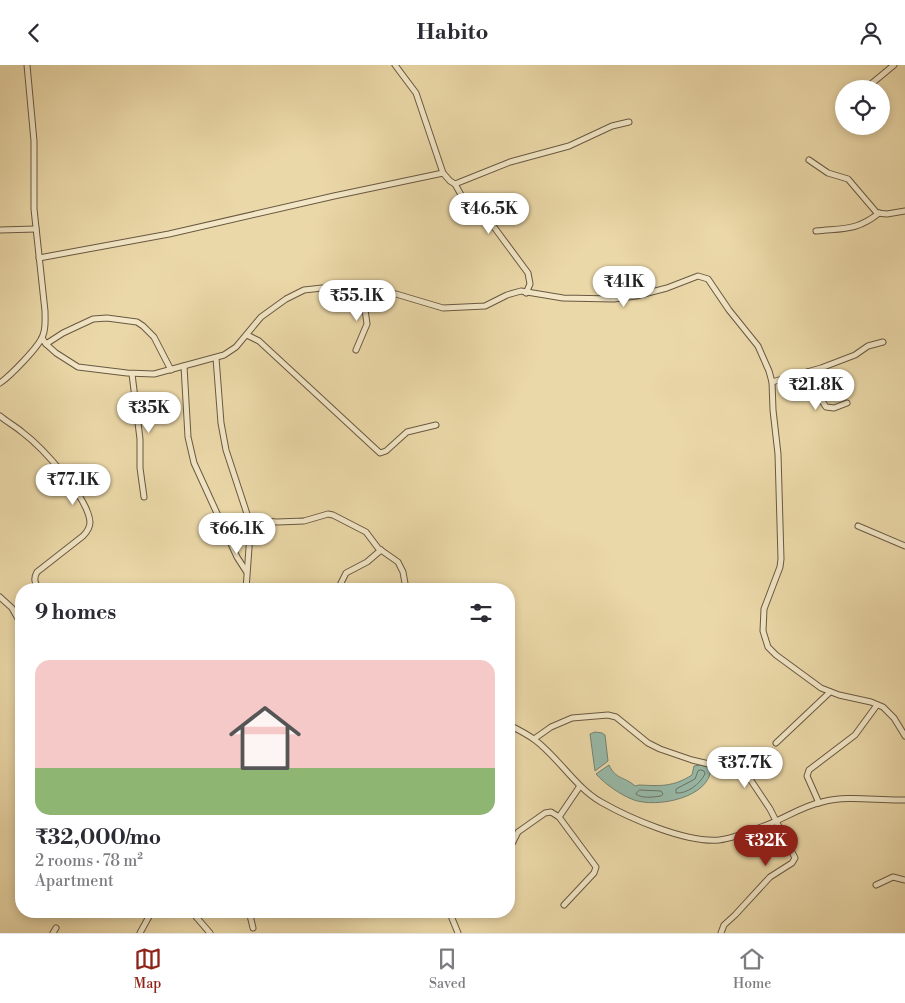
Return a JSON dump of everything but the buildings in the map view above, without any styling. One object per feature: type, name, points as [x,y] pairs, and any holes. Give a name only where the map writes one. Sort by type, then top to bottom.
[{"type":"street","points":[[0,383],[16,369],[42,338],[45,311],[34,209],[33,122],[27,65]]},
{"type":"street","points":[[395,65],[411,85],[418,98],[443,173],[455,184],[465,203],[491,223],[528,273],[530,283],[526,293]]},
{"type":"street","points":[[876,80],[894,65]]},
{"type":"street","points":[[455,184],[510,162],[569,146],[612,126],[629,122]]},
{"type":"street","points":[[809,160],[828,173],[848,179],[873,209],[879,213]]},
{"type":"street","points":[[39,258],[169,234],[334,195],[443,173]]},
{"type":"street","points":[[816,231],[859,227],[879,213],[905,211]]},
{"type":"street","points":[[0,230],[36,229]]},
{"type":"street","points":[[42,338],[63,359],[78,367],[88,370],[154,374],[216,358],[230,351],[247,335],[256,322],[286,299],[304,289],[322,288],[348,294],[363,295],[396,294],[443,309],[485,306],[516,292],[563,298],[614,299],[636,296],[667,288],[686,280],[703,277],[710,281],[729,310],[758,346],[766,361],[772,382],[778,453],[781,559],[780,567],[764,609],[765,640],[768,647],[809,681],[830,692],[877,705],[888,710],[905,737]]},
{"type":"street","points":[[356,349],[367,324],[363,295]]},
{"type":"street","points":[[46,344],[94,319],[107,318],[138,323],[144,326],[154,337],[171,370]]},
{"type":"street","points":[[247,335],[259,341],[380,453],[386,451],[408,432],[436,425]]},
{"type":"street","points":[[772,382],[848,358],[868,346],[883,342]]},
{"type":"street","points":[[216,358],[221,423],[226,450],[249,520],[250,534],[246,583]]},
{"type":"street","points":[[184,366],[190,450],[222,525],[246,571]]},
{"type":"street","points":[[808,372],[816,384],[826,407],[847,403]]},
{"type":"street","points":[[132,374],[140,439],[140,468],[144,497]]},
{"type":"street","points":[[0,416],[23,432],[67,478],[83,503],[90,523],[84,536],[37,572],[34,576],[36,583]]},
{"type":"street","points":[[222,525],[249,520],[304,521],[328,514],[333,515],[366,532],[374,543],[398,562],[401,566],[405,583]]},
{"type":"street","points":[[858,526],[905,546]]},
{"type":"street","points":[[341,583],[346,573],[367,562],[382,550]]},
{"type":"street","points":[[0,597],[15,613]]},
{"type":"street","points":[[776,743],[830,692]]},
{"type":"street","points":[[819,803],[807,776],[809,770],[855,735],[877,705]]},
{"type":"street","points":[[534,739],[551,727],[572,718],[608,715],[616,717],[648,743],[692,760],[709,765],[727,765],[745,773],[776,820],[795,859],[770,877],[735,915],[728,920],[721,933]]},
{"type":"street","points":[[515,728],[534,739],[591,796],[615,809],[679,835],[706,840],[722,840],[733,837],[819,803],[850,799],[905,800]]},
{"type":"street","points":[[560,817],[580,786]]},
{"type":"street","points":[[515,838],[518,832],[544,813],[551,812],[560,817],[596,867],[594,873],[564,905]]},
{"type":"street","points":[[876,885],[893,877],[905,880]]},
{"type":"street","points":[[140,933],[148,918]]},
{"type":"street","points":[[197,918],[210,933]]},
{"type":"street","points":[[251,918],[253,928]]},
{"type":"street","points":[[452,918],[458,933]]},
{"type":"water","points":[[595,732],[605,735],[608,761],[595,771],[590,734]]},
{"type":"water","points":[[609,765],[617,776],[635,786],[673,784],[692,775],[694,766],[700,765],[711,768],[708,778],[702,787],[681,798],[656,803],[634,800],[604,782],[596,774]]}]
